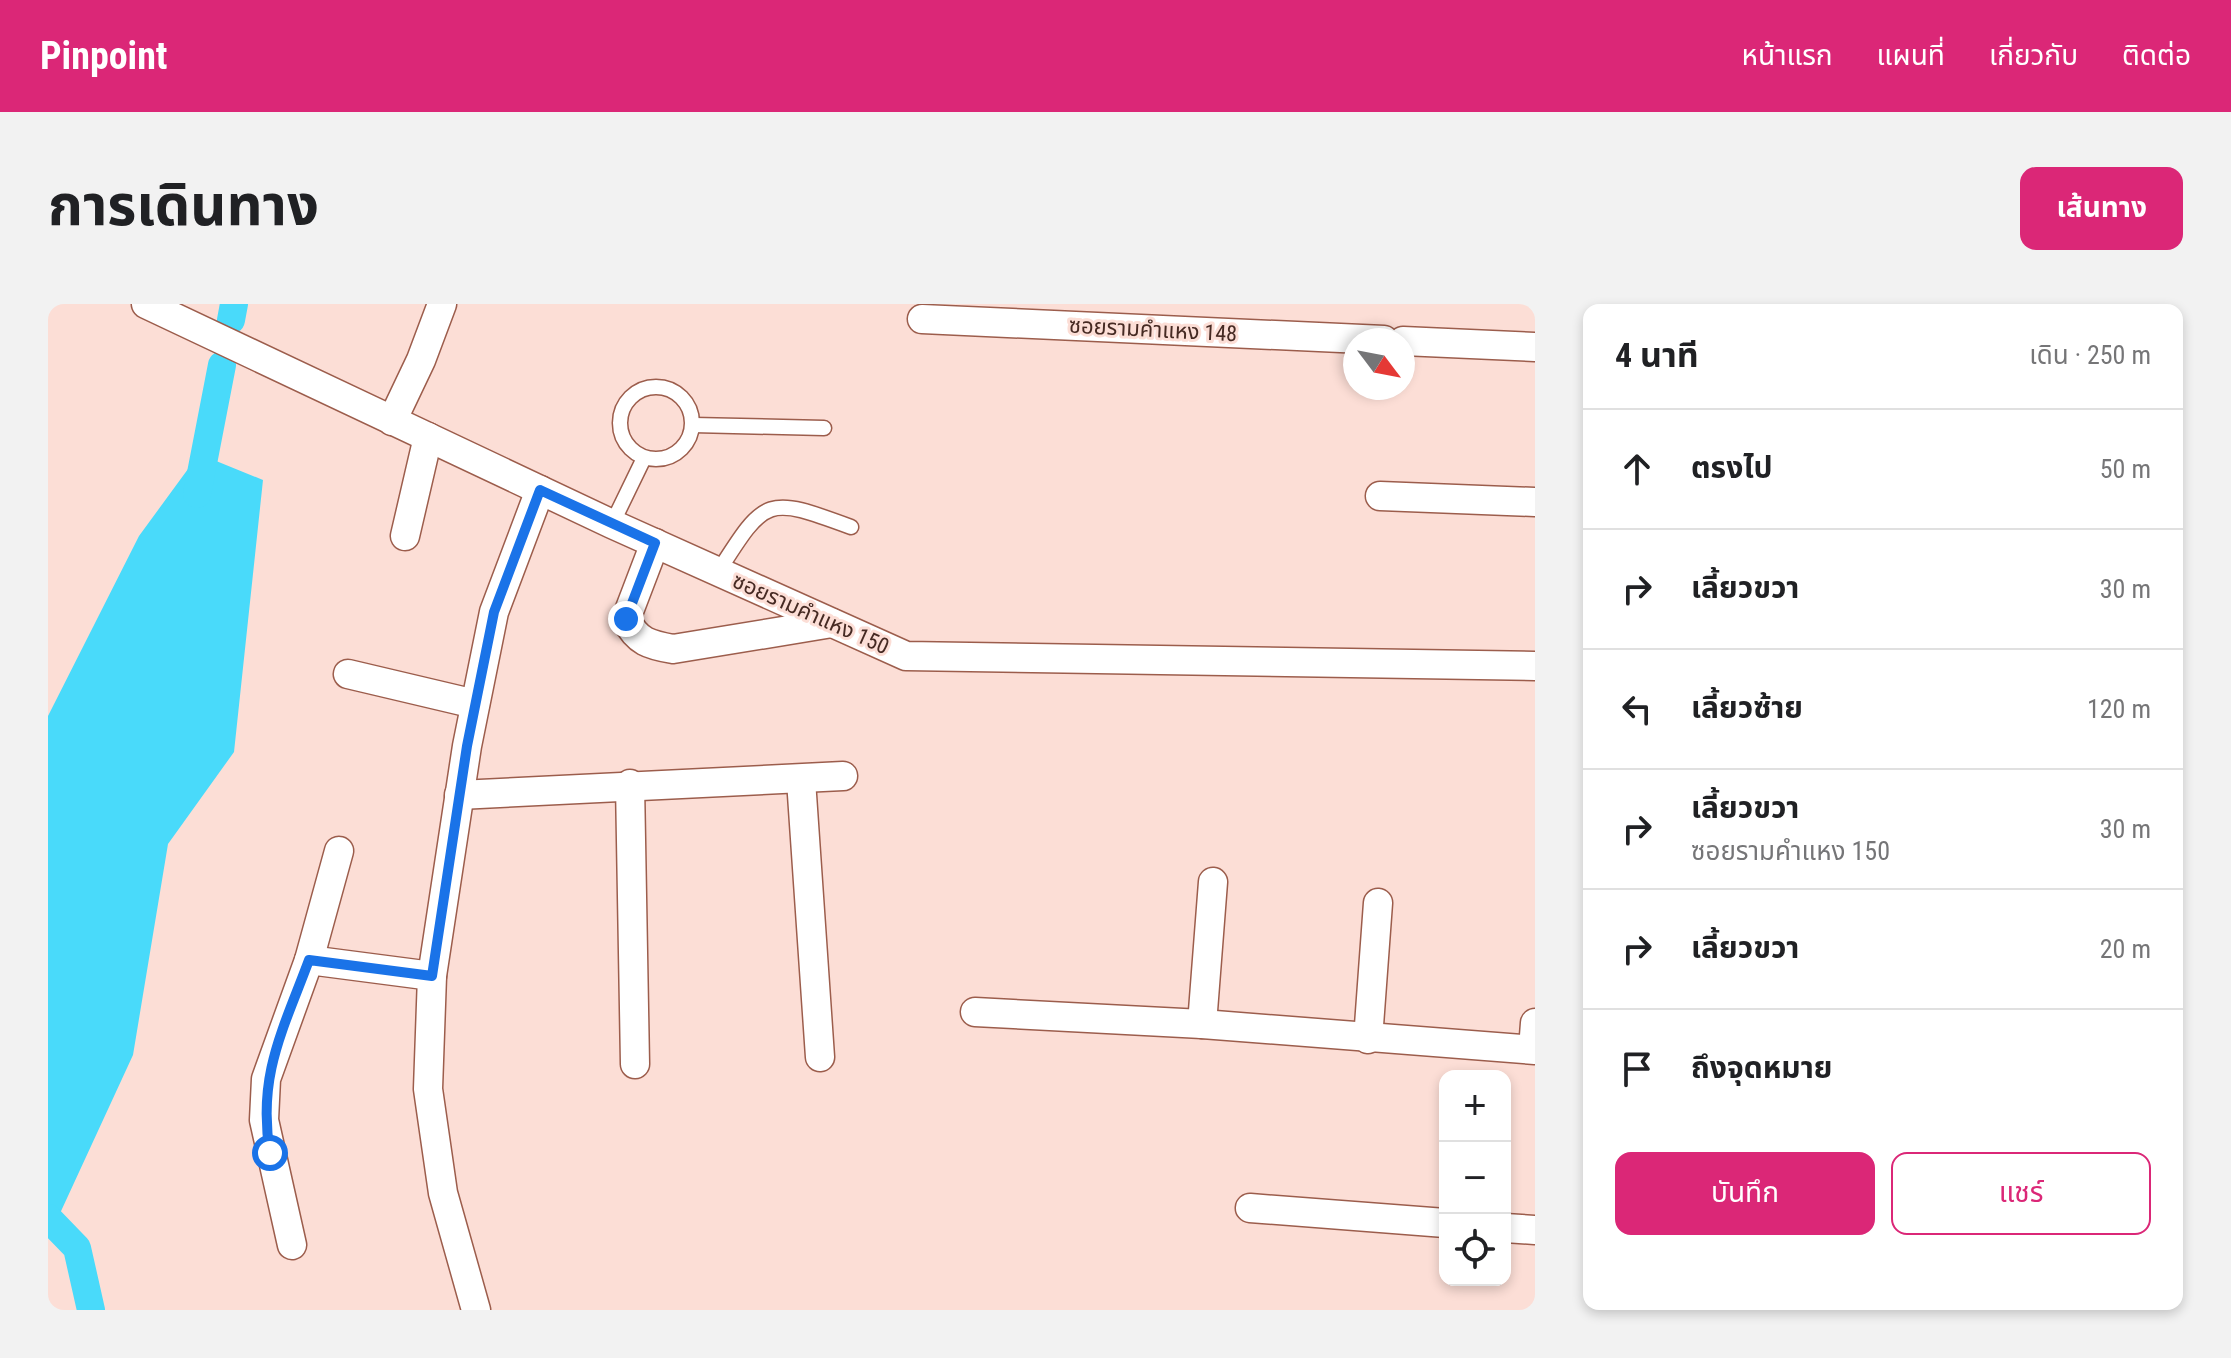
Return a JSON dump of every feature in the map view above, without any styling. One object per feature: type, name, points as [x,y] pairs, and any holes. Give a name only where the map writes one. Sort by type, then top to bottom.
[{"type":"street","name":"ซอยรามคำแหง 150","points":[[146,304],[612,524],[906,656],[1535,666]]},
{"type":"street","points":[[392,421],[421,360],[442,304]]},
{"type":"street","name":"ซอยรามคำแหง 148","points":[[922,319],[1343,338]]},
{"type":"street","points":[[1415,342],[1535,347]]},
{"type":"street","points":[[405,536],[428,437]]},
{"type":"street","points":[[476,1310],[443,1193],[428,1089],[432,976],[459,795],[494,612],[540,490]]},
{"type":"street","points":[[1380,496],[1535,502]]},
{"type":"street","points":[[655,543],[626,619],[633,633],[648,645],[673,649],[832,623]]},
{"type":"street","points":[[348,674],[475,704]]},
{"type":"street","points":[[459,795],[630,784],[801,780],[843,776]]},
{"type":"street","points":[[801,780],[820,1057]]},
{"type":"street","points":[[630,784],[635,1064]]},
{"type":"street","points":[[292,1245],[264,1120],[266,1079],[309,960],[339,851]]},
{"type":"street","points":[[1202,1024],[1213,882]]},
{"type":"street","points":[[1368,1039],[1378,903]]},
{"type":"street","points":[[309,960],[432,976]]},
{"type":"street","points":[[975,1012],[1202,1024],[1368,1039],[1534,1041]]},
{"type":"street","points":[[1250,1208],[1439,1223]]},
{"type":"street","points":[[1511,1228],[1535,1230]]},
{"type":"lane","points":[[658,386],[680,394],[692,414],[693,425],[684,446],[666,458],[644,458],[625,444],[619,422],[628,400],[636,392],[658,386]]},
{"type":"lane","points":[[693,425],[824,428]]},
{"type":"lane","points":[[612,524],[644,458]]},
{"type":"lane","points":[[718,572],[749,523],[764,510],[782,504],[851,527]]},
{"type":"water","points":[[199,454],[263,480],[234,752],[168,844],[133,1055],[56,1222],[48,1220],[48,716],[139,536]]},
{"type":"waterway","points":[[231,320],[234,304]]},
{"type":"waterway","points":[[197,494],[222,365]]},
{"type":"waterway","points":[[48,1218],[77,1248],[91,1310]]},
{"type":"route","points":[[270,1153],[264,1120],[266,1079],[309,960],[432,976],[467,746],[494,612],[540,490],[655,543],[626,619]]}]
